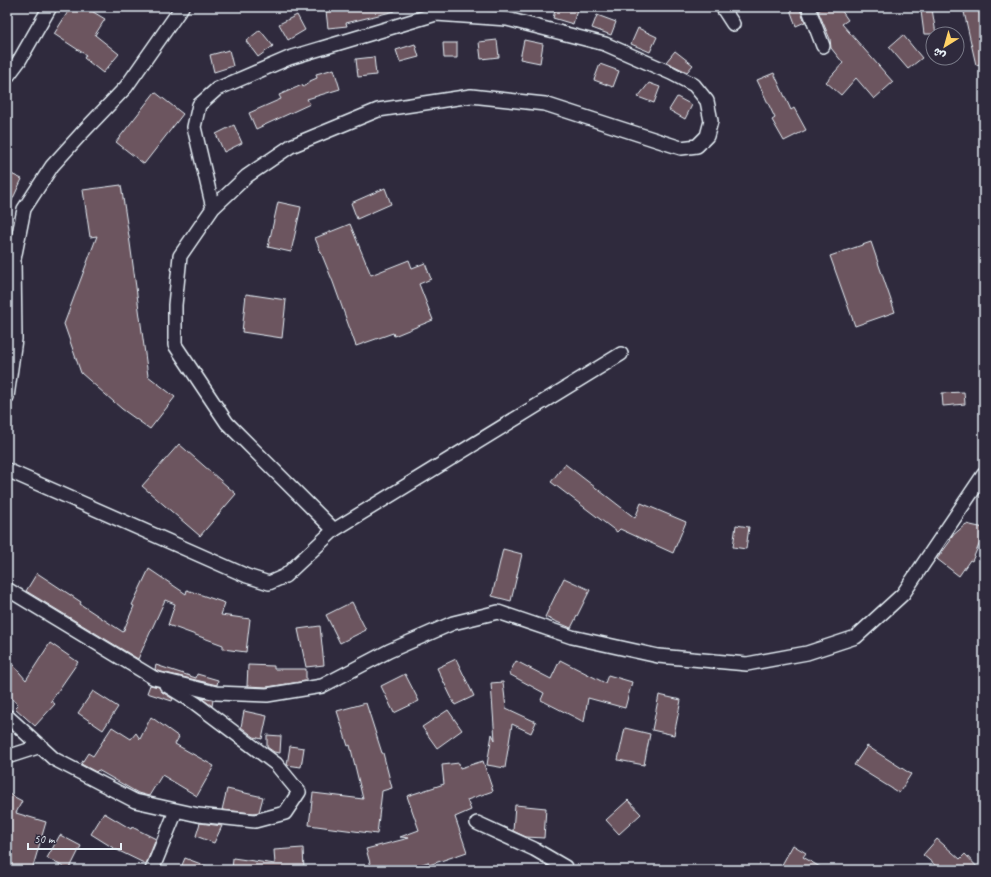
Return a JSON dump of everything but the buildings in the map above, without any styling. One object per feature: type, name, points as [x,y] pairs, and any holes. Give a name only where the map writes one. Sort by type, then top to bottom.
[{"type":"street","points":[[7,78],[19,61],[50,7]]},
{"type":"street","points":[[7,397],[15,339],[14,258],[24,209],[52,166],[126,87],[182,7]]},
{"type":"street","points":[[722,7],[733,24]]},
{"type":"street","points":[[808,7],[823,46]]},
{"type":"street","points":[[213,208],[194,127],[199,105],[216,89],[289,58],[436,14],[507,19],[605,44],[671,73],[694,85],[706,101],[711,121],[707,136],[697,146],[681,148],[545,104],[471,96],[378,110],[291,146],[247,176],[213,208],[180,256],[175,305],[175,345],[227,423],[334,530]]},
{"type":"street","points":[[7,470],[246,576],[269,583],[285,576],[334,530],[621,354]]},
{"type":"street","points":[[154,678],[216,693],[267,695],[322,686],[389,651],[453,623],[498,612],[572,638],[658,656],[747,664],[807,653],[856,637],[903,594],[984,474]]},
{"type":"street","points":[[7,589],[195,703],[276,764],[299,792],[285,813],[255,821],[198,815],[135,801],[54,759],[7,716]]},
{"type":"street","points":[[7,757],[41,746]]},
{"type":"street","points":[[152,870],[176,811]]},
{"type":"street","points":[[477,823],[534,848],[565,867],[567,870]]}]
